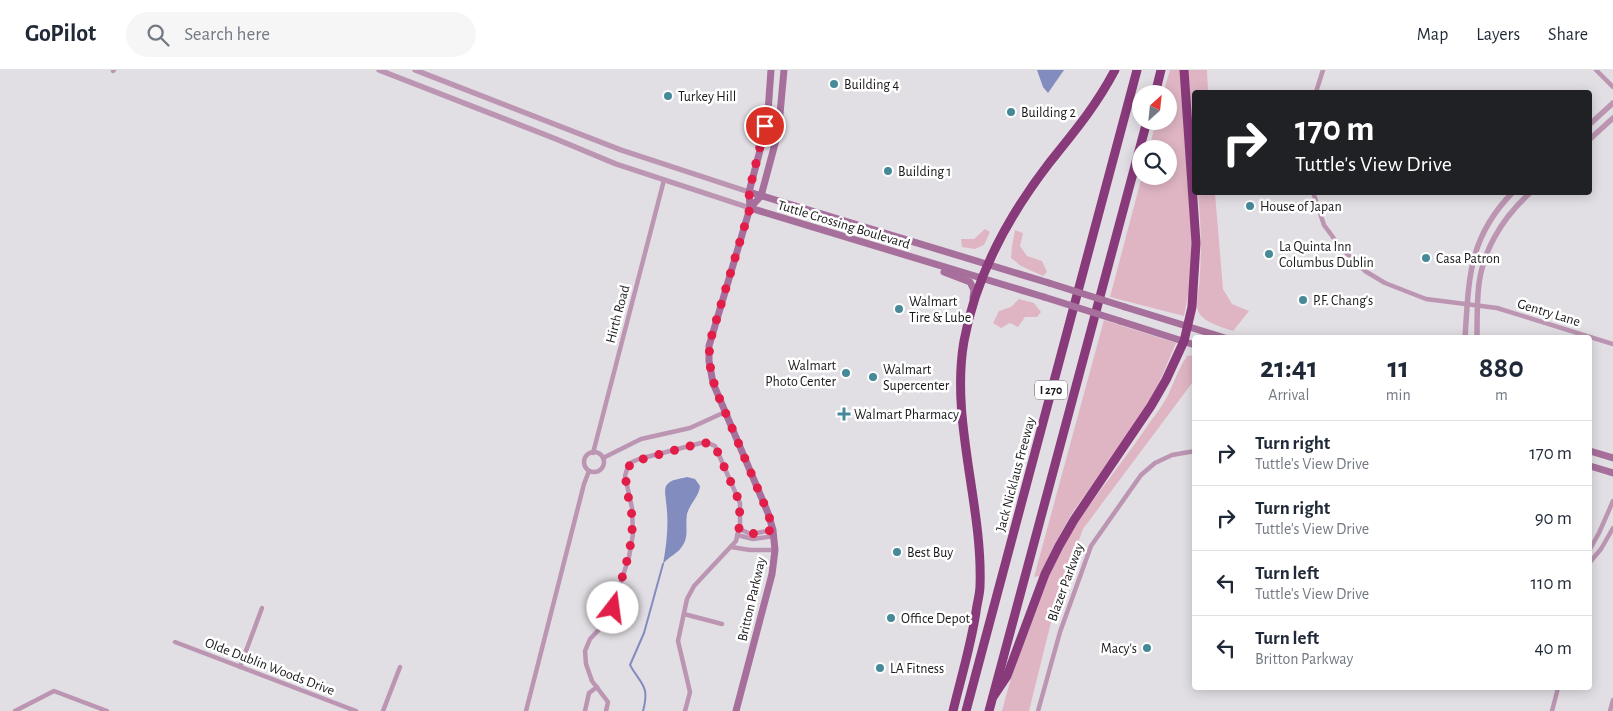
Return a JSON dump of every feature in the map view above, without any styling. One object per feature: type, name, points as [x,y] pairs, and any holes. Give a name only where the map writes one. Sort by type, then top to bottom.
[{"type":"highway","points":[[953,711],[973,629],[980,586],[963,409],[961,377],[964,342],[982,278],[1008,222],[1049,163],[1087,117],[1115,70]]},
{"type":"highway","name":"Jack Nicklaus Freeway","points":[[966,711],[1137,70]]},
{"type":"highway","points":[[1157,85],[1161,70]]},
{"type":"highway","points":[[1184,70],[1192,185]]},
{"type":"highway","name":"I 270","points":[[989,711],[1145,130]]},
{"type":"highway","points":[[993,697],[1007,676],[1045,574],[1058,546],[1151,406],[1166,380],[1184,341],[1192,307],[1196,243],[1193,195]]},
{"type":"main road","points":[[750,208],[749,192],[765,130],[771,70]]},
{"type":"main road","points":[[750,208],[762,196],[776,140],[784,70]]},
{"type":"main road","name":"Tuttle Crossing Boulevard","points":[[749,192],[1216,335]]},
{"type":"main road","name":"Tuttle Crossing Boulevard","points":[[750,208],[1192,344]]},
{"type":"main road","name":"Britton Parkway","points":[[736,711],[772,574],[775,550],[768,513],[712,378],[709,346],[750,208]]},
{"type":"main road","points":[[922,260],[930,267],[970,282],[974,290],[973,307]]},
{"type":"main road","points":[[1592,452],[1613,458]]},
{"type":"main road","points":[[1592,467],[1613,473]]},
{"type":"street","name":"Tuttle Crossing Boulevard","points":[[378,70],[556,138],[616,164],[750,208]]},
{"type":"street","name":"Tuttle Crossing Boulevard","points":[[415,70],[621,150],[749,192]]},
{"type":"street","points":[[1317,90],[1323,70]]},
{"type":"street","points":[[1596,70],[1613,87]]},
{"type":"street","points":[[1592,122],[1613,103]]},
{"type":"street","points":[[1592,137],[1613,118]]},
{"type":"street","name":"Hirth Road","points":[[593,453],[664,180]]},
{"type":"street","name":"Gentry Lane","points":[[1314,195],[1324,225],[1341,248],[1365,272],[1385,284],[1426,299],[1497,308],[1584,335]]},
{"type":"street","points":[[1465,335],[1472,265],[1477,245],[1489,222],[1511,195]]},
{"type":"street","points":[[1476,335],[1479,280],[1488,250],[1507,216],[1527,195]]},
{"type":"street","name":"Gentry Lane","points":[[1592,337],[1613,344]]},
{"type":"street","points":[[603,458],[642,439],[690,428],[725,412]]},
{"type":"street","points":[[606,711],[608,702],[592,681],[586,664],[585,651],[590,639],[609,619],[631,548],[633,534],[632,508],[625,476],[627,468],[632,462],[701,443],[708,443],[715,446],[740,503],[739,529],[736,541],[694,586],[687,599],[678,641],[690,692],[685,711]]},
{"type":"street","name":"Blazer Parkway","points":[[1038,711],[1060,632],[1090,546],[1142,475],[1155,463],[1172,455],[1192,452]]},
{"type":"street","points":[[593,453],[598,453],[603,458],[604,463],[601,470],[596,472],[589,471],[585,465],[588,455],[593,453]]},
{"type":"street","points":[[526,711],[584,484],[589,471]]},
{"type":"street","points":[[1592,544],[1613,501]]},
{"type":"street","points":[[1592,559],[1613,528]]},
{"type":"street","points":[[739,529],[751,536]]},
{"type":"street","points":[[737,535],[751,536],[773,533]]},
{"type":"street","points":[[750,550],[751,536]]},
{"type":"street","points":[[731,547],[750,550],[775,550]]},
{"type":"street","points":[[1592,548],[1600,549]]},
{"type":"street","points":[[240,667],[262,608]]},
{"type":"street","points":[[684,614],[722,624]]},
{"type":"street","name":"Olde Dublin Woods Drive","points":[[175,642],[356,711]]},
{"type":"street","points":[[383,711],[400,667]]},
{"type":"street","points":[[585,711],[589,693],[597,687]]},
{"type":"street","points":[[1552,711],[1557,690]]},
{"type":"street","points":[[15,711],[54,691],[107,711]]},
{"type":"street","points":[[1610,711],[1613,700]]},
{"type":"shaded area","points":[[1170,70],[1181,70],[1192,252],[1191,281],[1184,316],[1110,297],[1140,185],[1177,185],[1177,140],[1151,140],[1154,130],[1178,130],[1178,85],[1166,85]]},
{"type":"shaded area","points":[[1188,70],[1207,70],[1208,90],[1192,90],[1192,134],[1187,86]]},
{"type":"shaded area","points":[[1198,195],[1215,195],[1223,289],[1232,304],[1249,311],[1233,331],[1209,322],[1199,313],[1197,307],[1201,251]]},
{"type":"shaded area","points":[[985,229],[990,232],[984,245],[975,249],[962,247],[961,239],[974,239]]},
{"type":"shaded area","points":[[1015,230],[1023,233],[1020,246],[1027,256],[1042,261],[1047,272],[1043,276],[1021,266],[1011,258]]},
{"type":"shaded area","points":[[1019,299],[1034,303],[1041,312],[1037,317],[1025,317],[1018,327],[1010,323],[1001,328],[993,323],[999,311],[1011,307]]},
{"type":"shaded area","points":[[1104,320],[1176,343],[1159,383],[1145,409],[1071,515],[1052,549],[1040,576],[1034,577]]},
{"type":"shaded area","points":[[1192,355],[1192,383],[1083,529],[1054,610],[1029,711],[1002,711],[1026,631],[1059,554],[1091,503],[1163,404],[1187,356]]},
{"type":"water","points":[[1037,70],[1064,70],[1048,93],[1043,87]]},
{"type":"water","points":[[687,477],[695,479],[700,486],[687,514],[685,542],[679,551],[663,564],[667,525],[665,488],[673,481]]},
{"type":"waterway","points":[[643,711],[645,690],[630,665],[644,633],[663,564]]},
{"type":"place","name":"Building 4","points":[[834,84]]},
{"type":"place","name":"Turkey Hill","points":[[668,96]]},
{"type":"place","name":"Building 2","points":[[1011,112]]},
{"type":"place","name":"Building 1","points":[[888,171]]},
{"type":"place","name":"House of Japan","points":[[1250,206]]},
{"type":"place","name":"La Quinta Inn Columbus Dublin","points":[[1269,254]]},
{"type":"place","name":"Casa Patron","points":[[1426,258]]},
{"type":"place","name":"P.F. Chang's","points":[[1303,300]]},
{"type":"place","name":"Walmart Tire & Lube","points":[[899,309]]},
{"type":"place","name":"Walmart Photo Center","points":[[846,373]]},
{"type":"place","name":"Walmart Supercenter","points":[[873,377]]},
{"type":"place","name":"Walmart Pharmacy","points":[[844,414]]},
{"type":"place","name":"Best Buy","points":[[897,552]]},
{"type":"place","name":"Office Depot","points":[[891,618]]},
{"type":"place","name":"Macy's","points":[[1147,648]]},
{"type":"place","name":"LA Fitness","points":[[880,668]]},
{"type":"route","points":[[613,608],[629,557],[633,534],[632,508],[625,476],[627,468],[632,462],[701,443],[715,446],[740,503],[739,529],[751,534],[773,530],[768,513],[718,395],[712,378],[709,359],[711,338],[750,208],[749,192],[765,126]]}]
